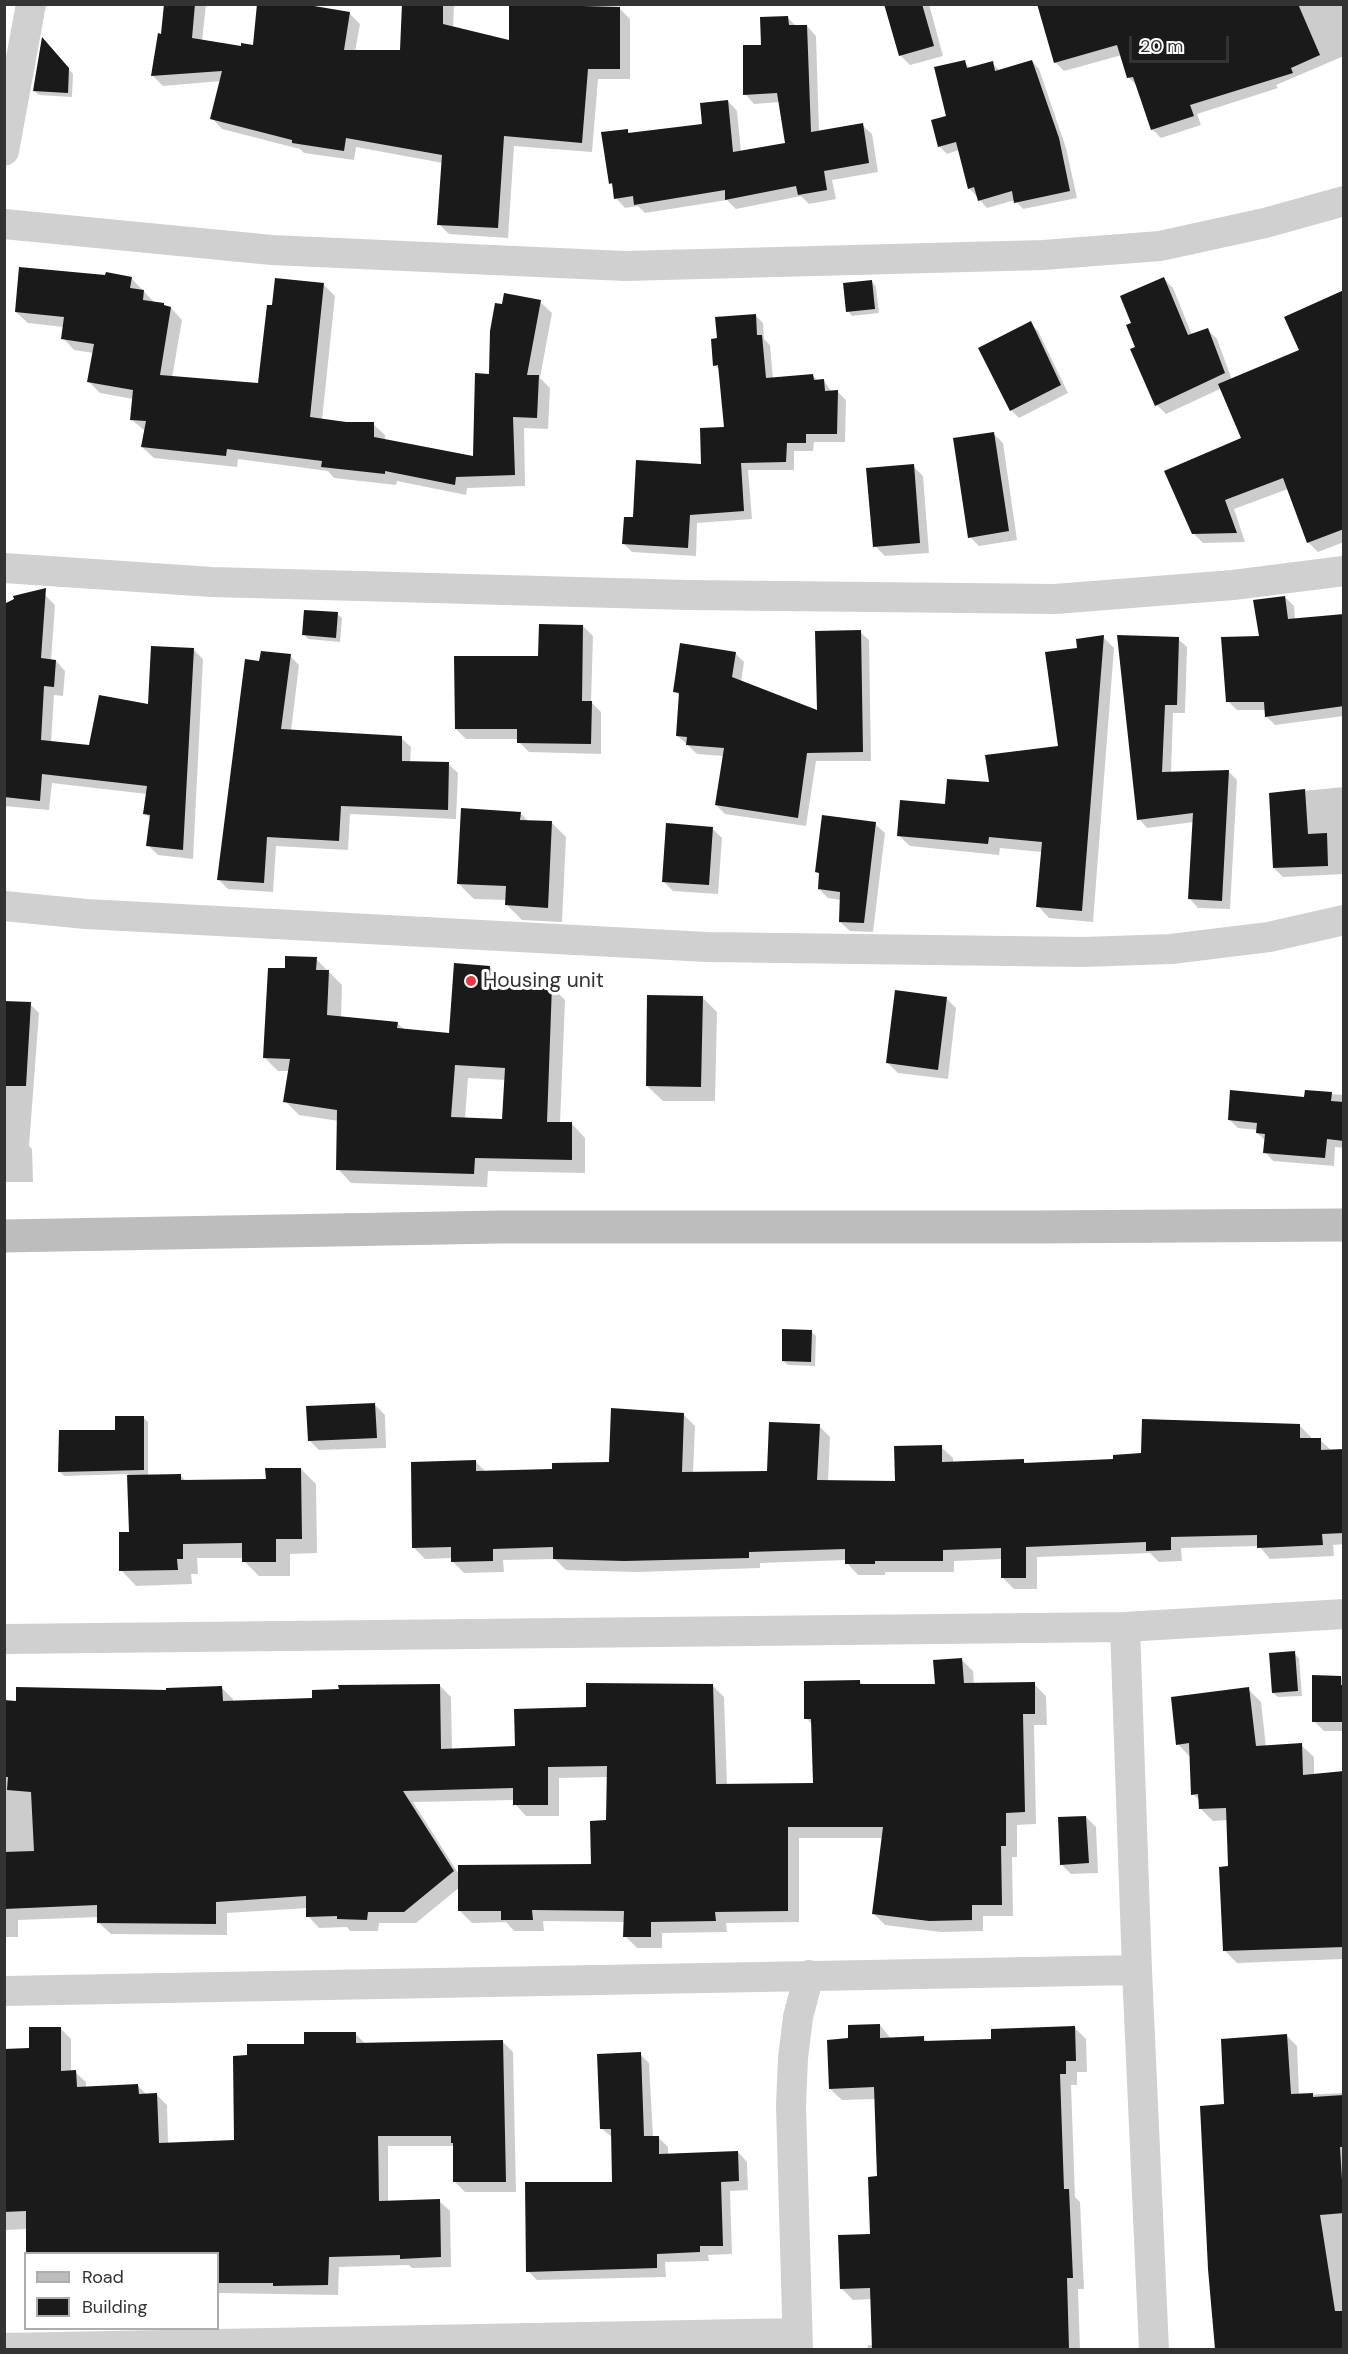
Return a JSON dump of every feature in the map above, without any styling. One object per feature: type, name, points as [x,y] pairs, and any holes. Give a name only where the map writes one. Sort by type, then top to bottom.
[{"type":"street","points":[[4,151],[31,4]]},
{"type":"street","points":[[4,224],[272,250],[637,266],[1043,255],[1160,246],[1265,224],[1344,201]]},
{"type":"street","points":[[4,568],[236,582],[688,595],[1055,599],[1233,585],[1344,571]]},
{"type":"street","points":[[4,906],[98,915],[707,947],[1083,952],[1171,949],[1269,937],[1344,920]]},
{"type":"street","points":[[4,1236],[500,1227],[1344,1225]]},
{"type":"street","points":[[4,1639],[1125,1627],[1344,1614]]},
{"type":"street","points":[[1125,1627],[1154,2349]]},
{"type":"street","points":[[4,1991],[1137,1970]]},
{"type":"street","points":[[4,2348],[798,2341],[791,2097],[797,2027],[809,1976]]},
{"type":"building","points":[[164,4],[195,4],[192,38],[241,46],[241,43],[253,45],[257,4],[302,4],[350,12],[344,50],[400,50],[402,4],[443,4],[443,24],[509,40],[509,4],[620,7],[620,69],[588,69],[582,143],[504,136],[498,228],[437,225],[442,155],[346,138],[344,151],[292,143],[292,140],[210,119],[222,71],[151,76],[158,33],[161,34]]},
{"type":"building","points":[[884,4],[922,4],[934,46],[899,56]]},
{"type":"building","points":[[1037,4],[1298,4],[1320,55],[1291,68],[1293,73],[1190,105],[1194,116],[1151,130],[1133,77],[1127,78],[1117,45],[1054,63]]},
{"type":"building","points":[[788,16],[789,25],[807,25],[811,132],[863,123],[869,163],[824,171],[827,190],[798,195],[796,186],[725,200],[725,190],[634,205],[633,196],[614,199],[612,183],[609,184],[601,132],[628,129],[628,133],[702,124],[700,103],[728,100],[733,152],[785,143],[777,93],[743,95],[743,45],[761,45],[760,17]]},
{"type":"building","points":[[42,37],[69,68],[68,93],[33,91]]},
{"type":"building","points":[[965,60],[967,68],[993,61],[995,71],[1032,60],[1059,138],[1070,191],[1014,203],[1012,191],[978,201],[974,187],[968,189],[956,142],[938,147],[931,120],[946,116],[934,67]]},
{"type":"building","points":[[19,267],[105,275],[106,272],[132,277],[130,288],[144,290],[143,300],[164,303],[171,307],[160,375],[258,383],[267,305],[272,305],[275,278],[324,283],[310,417],[346,422],[374,422],[374,437],[473,456],[475,373],[489,374],[490,331],[495,303],[502,304],[504,293],[541,300],[527,375],[539,375],[537,418],[513,417],[515,475],[456,477],[455,485],[385,471],[385,474],[321,467],[322,461],[227,449],[226,456],[141,447],[146,421],[130,420],[133,390],[87,382],[94,344],[61,339],[64,317],[15,312]]},
{"type":"building","points":[[1164,277],[1188,335],[1208,328],[1225,373],[1155,406],[1130,349],[1135,347],[1126,325],[1131,323],[1120,296]]},
{"type":"building","points":[[872,280],[875,309],[846,312],[843,283]]},
{"type":"building","points":[[1344,290],[1344,529],[1307,543],[1283,478],[1225,500],[1237,533],[1192,534],[1164,471],[1241,438],[1218,384],[1299,350],[1284,317]]},
{"type":"building","points":[[756,314],[757,335],[762,335],[766,378],[813,374],[814,380],[824,379],[825,391],[838,390],[837,434],[806,434],[806,443],[787,443],[786,462],[741,463],[744,511],[690,515],[688,548],[622,544],[624,517],[633,517],[636,460],[701,464],[700,428],[724,427],[718,365],[713,366],[711,339],[717,338],[715,317]]},
{"type":"building","points":[[1031,321],[1061,385],[1010,411],[978,348]]},
{"type":"building","points":[[994,432],[1009,531],[968,538],[953,438]]},
{"type":"building","points":[[914,464],[920,543],[873,547],[866,468]]},
{"type":"building","points":[[46,588],[41,658],[56,660],[54,687],[44,686],[41,740],[89,745],[99,695],[148,704],[151,646],[194,648],[183,850],[146,846],[150,815],[143,814],[147,786],[42,774],[40,801],[4,797],[4,604],[14,599],[13,596]]},
{"type":"building","points":[[1285,596],[1288,619],[1344,614],[1344,706],[1265,717],[1264,702],[1226,702],[1221,637],[1259,636],[1253,600]]},
{"type":"building","points":[[304,610],[338,612],[336,638],[302,635]]},
{"type":"building","points":[[539,624],[583,625],[582,701],[592,701],[591,744],[517,743],[517,729],[455,729],[454,656],[538,656]]},
{"type":"building","points":[[861,630],[863,752],[807,753],[798,818],[715,805],[724,748],[686,745],[687,737],[676,736],[679,693],[673,692],[680,643],[736,652],[732,677],[817,710],[815,631]]},
{"type":"building","points":[[1104,635],[1082,911],[1036,907],[1042,842],[989,837],[988,844],[897,836],[900,800],[945,804],[947,779],[989,782],[985,755],[1058,746],[1045,652],[1077,648],[1076,639]]},
{"type":"building","points":[[1117,635],[1179,637],[1177,705],[1165,705],[1162,772],[1229,770],[1222,901],[1188,899],[1193,813],[1137,820]]},
{"type":"building","points":[[261,651],[291,654],[281,729],[402,736],[402,761],[449,762],[448,810],[341,806],[339,841],[267,837],[264,883],[217,880],[245,659],[259,661]]},
{"type":"building","points":[[1305,789],[1308,834],[1327,833],[1328,866],[1273,868],[1269,793]]},
{"type":"building","points":[[461,808],[521,812],[520,820],[552,821],[548,908],[505,905],[506,886],[457,884]]},
{"type":"building","points":[[822,815],[876,822],[864,923],[839,922],[840,892],[818,889],[819,873],[815,872]]},
{"type":"building","points":[[666,823],[713,827],[709,885],[662,882]]},
{"type":"building","points":[[285,956],[317,957],[316,970],[329,970],[327,1015],[398,1022],[397,1028],[449,1033],[454,963],[490,966],[489,983],[552,985],[547,1122],[572,1122],[572,1160],[475,1158],[474,1174],[336,1170],[337,1110],[283,1102],[290,1059],[263,1058],[268,968],[285,968]],"holes":[[[455,1065],[505,1068],[502,1119],[451,1117]]]},
{"type":"building","points":[[895,990],[947,997],[938,1070],[886,1063]]},
{"type":"building","points":[[647,995],[703,996],[701,1087],[646,1086]]},
{"type":"building","points":[[4,1001],[31,1002],[26,1086],[4,1086]]},
{"type":"building","points":[[1230,1090],[1304,1097],[1305,1090],[1332,1092],[1331,1101],[1344,1102],[1344,1141],[1327,1139],[1325,1158],[1263,1153],[1265,1134],[1256,1133],[1257,1123],[1228,1120]]},
{"type":"building","points":[[782,1329],[812,1330],[811,1362],[782,1361]]},
{"type":"building","points":[[375,1403],[377,1438],[308,1441],[306,1406]]},
{"type":"building","points":[[611,1408],[684,1413],[682,1472],[767,1471],[769,1422],[820,1424],[817,1480],[895,1481],[894,1446],[942,1445],[942,1462],[1024,1459],[1024,1463],[1113,1459],[1113,1455],[1141,1453],[1142,1419],[1300,1424],[1300,1438],[1321,1438],[1321,1450],[1344,1449],[1344,1533],[1322,1534],[1323,1545],[1257,1548],[1257,1535],[1171,1537],[1171,1550],[1146,1551],[1146,1542],[1026,1547],[1026,1578],[1001,1578],[1001,1548],[943,1550],[943,1561],[875,1561],[875,1564],[845,1564],[845,1549],[749,1552],[749,1558],[624,1561],[553,1559],[553,1547],[493,1549],[493,1561],[451,1562],[451,1547],[412,1548],[411,1462],[476,1460],[476,1471],[552,1469],[552,1463],[609,1462]]},
{"type":"building","points":[[115,1416],[144,1416],[144,1470],[58,1472],[59,1430],[115,1430]]},
{"type":"building","points":[[265,1468],[301,1468],[302,1539],[276,1539],[276,1562],[242,1562],[242,1543],[183,1544],[183,1559],[177,1559],[178,1570],[119,1571],[119,1532],[129,1532],[127,1475],[181,1474],[181,1480],[266,1479]]},
{"type":"building","points":[[1295,1651],[1298,1691],[1272,1693],[1269,1653]]},
{"type":"building","points":[[962,1658],[964,1683],[1035,1682],[1035,1714],[1023,1714],[1025,1812],[1006,1813],[1006,1846],[1001,1846],[1002,1905],[972,1905],[972,1920],[929,1921],[872,1914],[883,1827],[788,1827],[788,1911],[715,1912],[716,1921],[651,1922],[651,1937],[623,1937],[624,1911],[532,1910],[533,1920],[501,1920],[501,1911],[458,1911],[458,1865],[591,1864],[590,1821],[606,1820],[607,1766],[548,1767],[548,1805],[513,1805],[513,1788],[403,1791],[454,1871],[404,1912],[368,1912],[367,1920],[337,1919],[337,1916],[306,1917],[306,1896],[216,1902],[216,1924],[97,1923],[97,1905],[4,1909],[4,1852],[34,1851],[31,1792],[7,1790],[8,1777],[4,1777],[4,1700],[16,1701],[16,1687],[166,1690],[166,1688],[222,1686],[223,1701],[312,1698],[312,1690],[339,1689],[338,1685],[440,1684],[441,1749],[515,1746],[514,1709],[586,1707],[586,1683],[713,1684],[716,1784],[813,1783],[811,1719],[804,1719],[804,1681],[860,1680],[860,1684],[935,1684],[933,1660]]},
{"type":"building","points":[[1312,1675],[1341,1676],[1341,1685],[1344,1685],[1344,1722],[1312,1722]]},
{"type":"building","points":[[1249,1687],[1256,1746],[1302,1743],[1303,1775],[1344,1771],[1344,1947],[1223,1951],[1219,1867],[1228,1866],[1226,1808],[1199,1809],[1198,1794],[1191,1795],[1189,1743],[1176,1745],[1171,1697]]},
{"type":"building","points":[[1086,1816],[1089,1863],[1060,1865],[1058,1817]]},
{"type":"building","points":[[880,2024],[880,2038],[924,2036],[924,2041],[991,2039],[991,2029],[1075,2026],[1076,2061],[1066,2061],[1066,2074],[1060,2074],[1064,2189],[1069,2189],[1073,2278],[1067,2278],[1069,2349],[872,2349],[870,2288],[840,2289],[838,2235],[870,2234],[868,2177],[877,2176],[874,2087],[829,2089],[827,2040],[848,2038],[848,2025]]},
{"type":"building","points":[[29,2027],[61,2027],[61,2071],[76,2070],[77,2087],[138,2084],[139,2094],[157,2093],[159,2143],[234,2140],[233,2056],[247,2055],[247,2044],[304,2044],[304,2032],[356,2032],[356,2043],[503,2040],[506,2182],[453,2182],[451,2136],[378,2136],[379,2201],[440,2199],[441,2257],[400,2259],[400,2255],[329,2257],[328,2285],[273,2286],[273,2283],[219,2283],[219,2252],[26,2252],[26,2211],[4,2212],[4,2049],[29,2048]]},
{"type":"building","points":[[1287,2034],[1291,2094],[1313,2093],[1313,2097],[1344,2095],[1344,2147],[1340,2147],[1344,2213],[1320,2215],[1335,2311],[1344,2311],[1344,2349],[1215,2349],[1208,2269],[1200,2106],[1224,2104],[1221,2039]]},
{"type":"building","points":[[641,2052],[644,2136],[659,2136],[659,2154],[738,2151],[739,2181],[721,2182],[723,2246],[700,2246],[700,2252],[657,2254],[657,2268],[526,2272],[525,2182],[612,2182],[611,2129],[600,2129],[597,2054]]},
{"type":"place","name":"Housing unit","points":[[471,981]]}]
